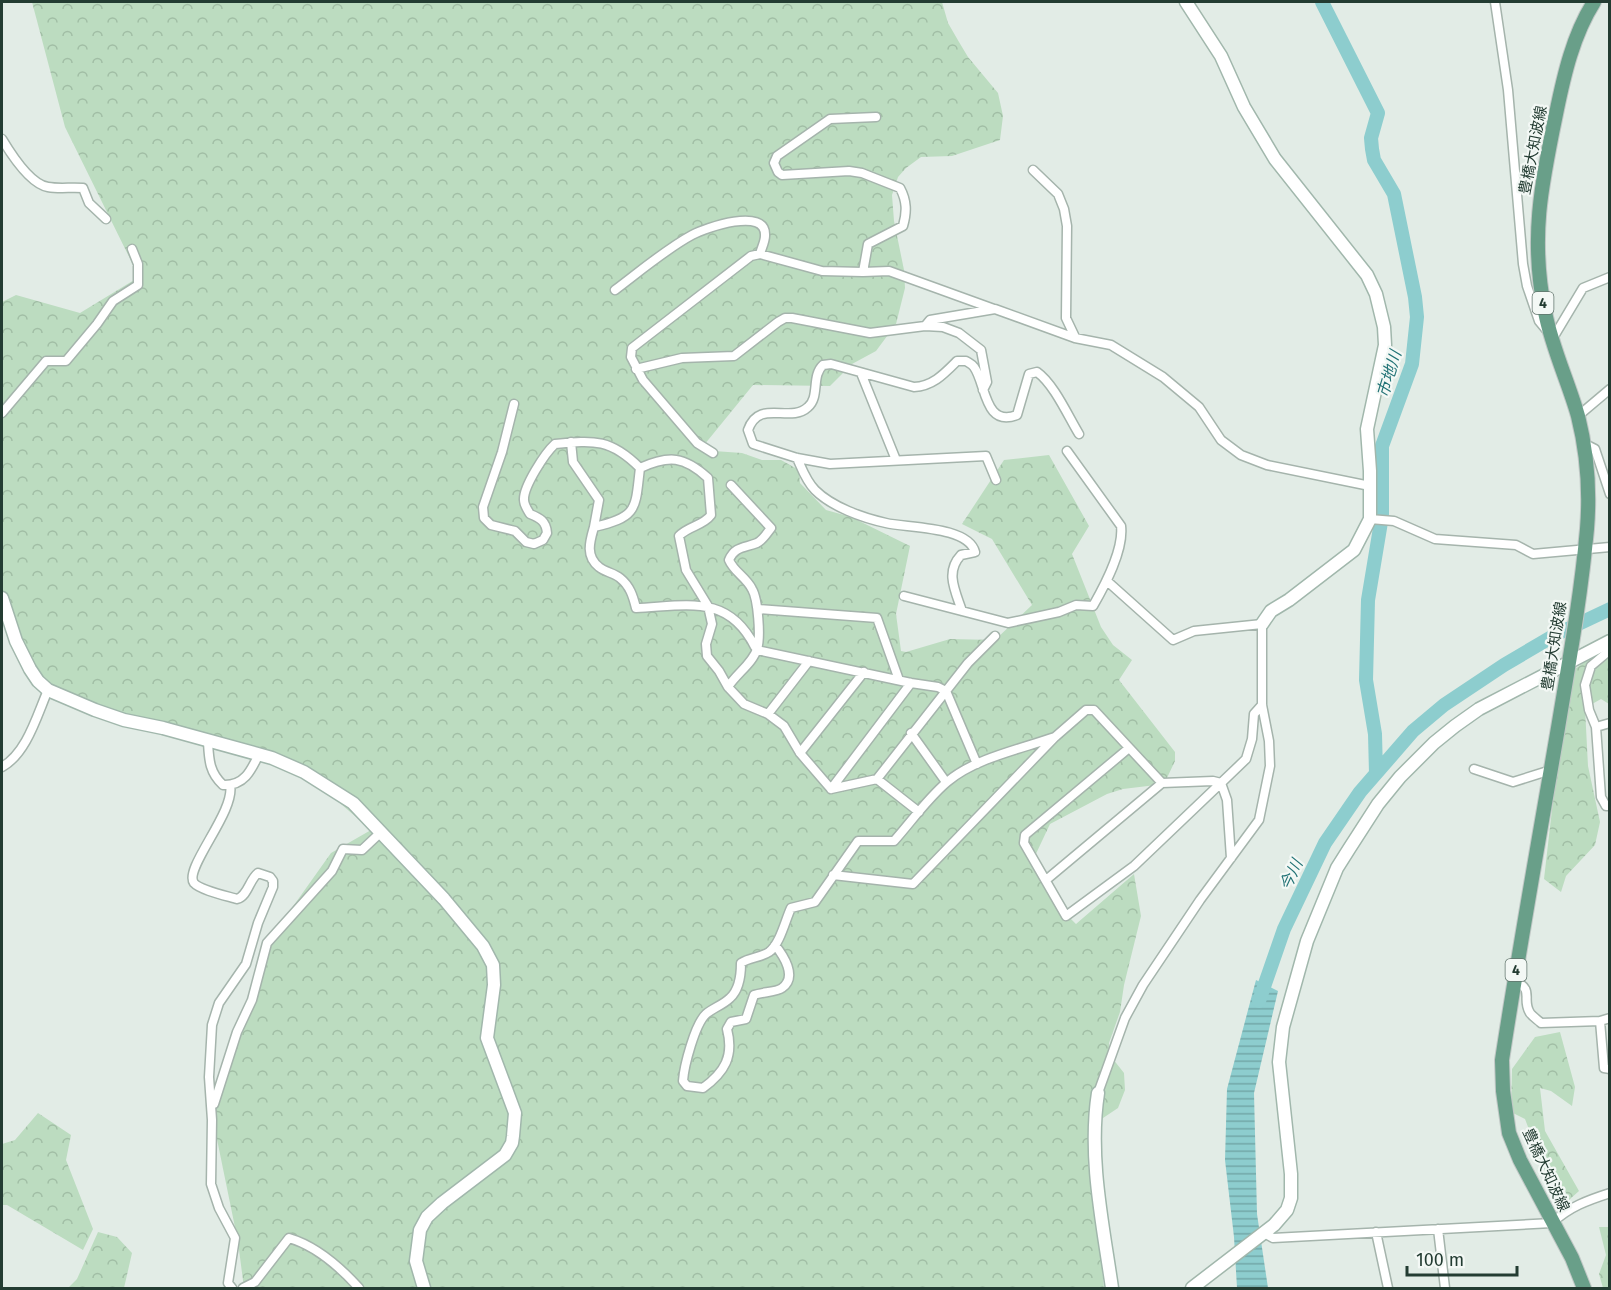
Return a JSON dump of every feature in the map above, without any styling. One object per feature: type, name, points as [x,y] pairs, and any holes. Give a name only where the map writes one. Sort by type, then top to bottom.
[{"type":"main road","name":"豊橋大知波線","points":[[1584,1288],[1572,1258],[1520,1160],[1506,1120],[1502,1060],[1574,638],[1585,549],[1588,492],[1583,443],[1578,416],[1545,314],[1537,264],[1538,218],[1543,176],[1570,55],[1594,2]]},
{"type":"street","points":[[1112,1288],[1095,1155],[1094,1121],[1098,1093],[1125,1018],[1143,985],[1200,900],[1259,820],[1270,766],[1269,741],[1262,705],[1262,624],[1271,611],[1354,550],[1370,519],[1367,429],[1385,345],[1384,327],[1376,294],[1367,275],[1275,159],[1244,107],[1221,56],[1186,2]]},
{"type":"street","points":[[1495,2],[1508,90],[1523,264],[1527,286],[1539,321],[1553,338],[1583,288],[1610,277]]},
{"type":"street","points":[[863,272],[868,244],[903,226],[906,213],[904,196],[900,188],[862,173],[849,171],[782,175],[774,163],[777,156],[830,119],[876,117]]},
{"type":"street","points":[[2,139],[16,162],[27,173],[46,187],[82,188],[89,202],[106,219]]},
{"type":"street","points":[[1033,170],[1058,194],[1064,209],[1067,226],[1066,318],[1075,338]]},
{"type":"street","points":[[615,290],[692,235],[741,220],[755,221],[764,229],[765,236],[760,254]]},
{"type":"street","points":[[2,413],[46,361],[66,361],[113,301],[138,285],[138,264],[132,249]]},
{"type":"street","points":[[713,453],[697,443],[677,423],[636,369],[631,357],[632,348],[740,264],[751,256],[760,254],[822,271],[889,271],[1075,338],[1111,345],[1163,377],[1199,407],[1221,440],[1241,455],[1267,465],[1370,486]]},
{"type":"street","points":[[925,326],[930,320],[995,309]]},
{"type":"street","points":[[636,369],[682,358],[712,355],[734,356],[785,318],[870,333],[925,326],[943,327],[959,333],[981,350],[987,382],[983,390]]},
{"type":"street","points":[[996,480],[986,456],[830,464],[797,458],[753,444],[748,430],[751,421],[765,413],[799,412],[806,409],[813,402],[816,375],[823,365],[831,364],[914,387],[924,386],[942,377],[957,361],[966,360],[974,367],[994,412],[1007,417],[1014,417],[1019,411],[1029,374],[1037,372],[1042,375],[1078,434]]},
{"type":"street","points":[[861,373],[896,460]]},
{"type":"street","points":[[1578,416],[1610,388]]},
{"type":"street","points":[[514,404],[483,507],[484,518],[491,525],[515,531],[526,542],[534,544],[543,540],[547,533],[546,525],[540,518],[530,514],[524,503],[525,494],[548,450],[555,444],[604,443],[627,454],[640,468],[636,504],[624,517],[614,523],[594,527]]},
{"type":"street","points":[[571,442],[573,462],[599,500],[589,544],[591,557],[599,567],[620,578],[632,591],[636,608],[708,606],[735,618],[757,650]]},
{"type":"street","points":[[1583,443],[1595,449],[1610,495]]},
{"type":"street","points":[[904,596],[1008,623],[1059,612],[1076,605],[1093,606],[1107,581],[1122,535],[1120,526],[1067,452]]},
{"type":"street","points":[[640,468],[657,460],[673,458],[701,471],[708,478],[711,515],[707,521],[684,530],[679,536],[686,570],[708,606],[712,624],[706,644],[707,656],[719,670],[728,687],[744,704],[768,714],[784,726],[800,753],[831,789]]},
{"type":"street","points":[[797,458],[806,478],[816,491],[848,512],[888,524],[929,528],[950,533],[969,542],[975,552],[961,555],[951,570],[951,577],[962,611]]},
{"type":"street","points":[[728,687],[757,650],[758,609],[757,596],[750,585],[732,568],[729,560],[732,552],[760,542],[771,528],[731,485]]},
{"type":"street","points":[[1370,519],[1394,521],[1436,539],[1516,545],[1533,554],[1610,547]]},
{"type":"street","points":[[1107,581],[1173,640],[1194,631],[1262,624]]},
{"type":"street","points":[[2,598],[16,641],[30,669],[48,690],[114,717],[259,754],[304,772],[353,803],[444,899],[483,946],[493,965],[494,986],[487,1038],[515,1113],[512,1143],[505,1155],[427,1217],[420,1230],[416,1261],[424,1288]]},
{"type":"street","points":[[758,609],[877,618],[899,680]]},
{"type":"street","points":[[831,789],[877,779],[911,733],[980,650],[995,636]]},
{"type":"street","points":[[1192,1288],[1264,1233],[1287,1210],[1291,1198],[1291,1174],[1279,1062],[1282,1027],[1307,941],[1337,868],[1378,804],[1434,743],[1479,709],[1610,641]]},
{"type":"street","points":[[757,650],[938,687],[946,691],[977,764]]},
{"type":"street","points":[[1610,650],[1591,666],[1585,685],[1589,710],[1596,727],[1601,797],[1606,806],[1610,806]]},
{"type":"street","points":[[768,714],[809,661]]},
{"type":"street","points":[[800,753],[864,672]]},
{"type":"street","points":[[831,789],[911,683]]},
{"type":"street","points":[[2,767],[15,757],[24,743],[48,690]]},
{"type":"street","points":[[1129,748],[1025,835],[1024,843],[1066,916],[1134,866],[1246,759],[1252,739],[1254,714],[1262,705]]},
{"type":"street","points":[[833,875],[913,884],[1055,737],[1086,710],[1094,710],[1162,783]]},
{"type":"street","points":[[1596,727],[1610,723]]},
{"type":"street","points":[[911,733],[946,782]]},
{"type":"street","points":[[775,945],[785,957],[789,975],[785,986],[780,990],[765,991],[754,995],[746,1019],[731,1022],[727,1029],[732,1046],[719,1074],[703,1088],[687,1086],[683,1081],[684,1073],[691,1046],[704,1015],[731,997],[740,978],[741,963],[747,958],[769,952],[775,945],[791,908],[814,902],[858,841],[894,841],[946,782],[977,764],[1055,737]]},
{"type":"street","points":[[208,742],[209,765],[213,774],[223,784],[230,785],[250,773],[259,754]]},
{"type":"street","points":[[1474,769],[1514,782],[1551,770]]},
{"type":"street","points":[[877,779],[919,812]]},
{"type":"street","points":[[1046,880],[1162,783],[1213,781],[1221,783]]},
{"type":"street","points":[[1221,783],[1227,800],[1231,859]]},
{"type":"street","points":[[230,785],[232,792],[228,804],[218,826],[196,862],[192,877],[194,884],[237,899],[244,896],[250,882],[258,873],[270,877],[273,881],[273,887],[258,923],[246,964],[219,1003],[212,1025],[208,1077],[212,1110],[211,1184],[219,1208],[235,1238],[228,1283],[232,1288]]},
{"type":"street","points":[[212,1110],[237,1032],[252,999],[267,943],[332,871],[343,849],[362,850],[380,833]]},
{"type":"street","points":[[1515,981],[1523,985],[1527,992],[1527,1006],[1531,1014],[1541,1023],[1600,1021],[1610,1018]]},
{"type":"street","points":[[1600,1021],[1604,1068],[1610,1069]]},
{"type":"street","points":[[1264,1233],[1273,1238],[1552,1223],[1562,1213],[1578,1204],[1610,1193]]},
{"type":"street","points":[[1438,1229],[1445,1288]]},
{"type":"street","points":[[1376,1232],[1388,1288]]},
{"type":"street","points":[[243,1288],[255,1282],[289,1238],[302,1242],[324,1257],[348,1275],[359,1288]]},
{"type":"green space","points":[[32,2],[942,2],[948,23],[968,57],[998,93],[1003,116],[1000,140],[952,156],[921,157],[898,177],[892,195],[905,288],[896,324],[876,351],[852,364],[830,386],[753,385],[700,450],[742,453],[762,460],[781,460],[799,470],[800,483],[826,510],[851,517],[910,546],[896,614],[901,651],[906,652],[950,639],[995,640],[1032,605],[992,539],[962,524],[1004,460],[1049,455],[1089,526],[1072,554],[1101,627],[1113,645],[1132,660],[1119,680],[1175,752],[1175,761],[1166,780],[1156,785],[1123,789],[1107,794],[1050,824],[1034,858],[1063,911],[1076,924],[1134,874],[1141,916],[1124,985],[1120,1012],[1109,1043],[1109,1054],[1124,1073],[1125,1090],[1118,1108],[1097,1122],[1090,1144],[1088,1164],[1094,1186],[1104,1288],[244,1288],[238,1242],[211,1110],[267,943],[331,853],[371,830],[304,772],[48,690],[2,610],[2,302],[16,295],[80,313],[139,277],[65,127]]},
{"type":"green space","points":[[1609,645],[1609,704],[1601,699],[1585,708],[1588,766],[1600,822],[1595,845],[1566,876],[1561,892],[1544,879],[1559,749],[1572,671]]},
{"type":"green space","points":[[1560,1032],[1575,1087],[1572,1106],[1551,1091],[1540,1088],[1545,1131],[1579,1191],[1569,1200],[1564,1188],[1547,1177],[1525,1119],[1511,1112],[1512,1069],[1535,1037]]},
{"type":"green space","points":[[38,1113],[71,1135],[66,1160],[93,1229],[83,1250],[7,1205],[2,1205],[2,1144],[15,1140]]},
{"type":"green space","points":[[1599,1227],[1609,1227],[1609,1288],[1603,1288],[1599,1274],[1606,1255]]},
{"type":"green space","points":[[98,1232],[117,1237],[132,1253],[124,1288],[68,1288],[77,1279]]},
{"type":"water","points":[[1256,980],[1278,991],[1254,1093],[1257,1214],[1268,1288],[1237,1288],[1225,1160],[1227,1089]]},
{"type":"waterway","name":"市地川","points":[[1322,2],[1378,113],[1371,138],[1374,160],[1394,194],[1417,317],[1412,364],[1382,446],[1382,516],[1368,600],[1366,680],[1375,734],[1376,773]]},
{"type":"waterway","name":"今川","points":[[1259,1001],[1284,929],[1325,843],[1360,792],[1413,731],[1444,705],[1504,665],[1555,635],[1610,609]]}]
